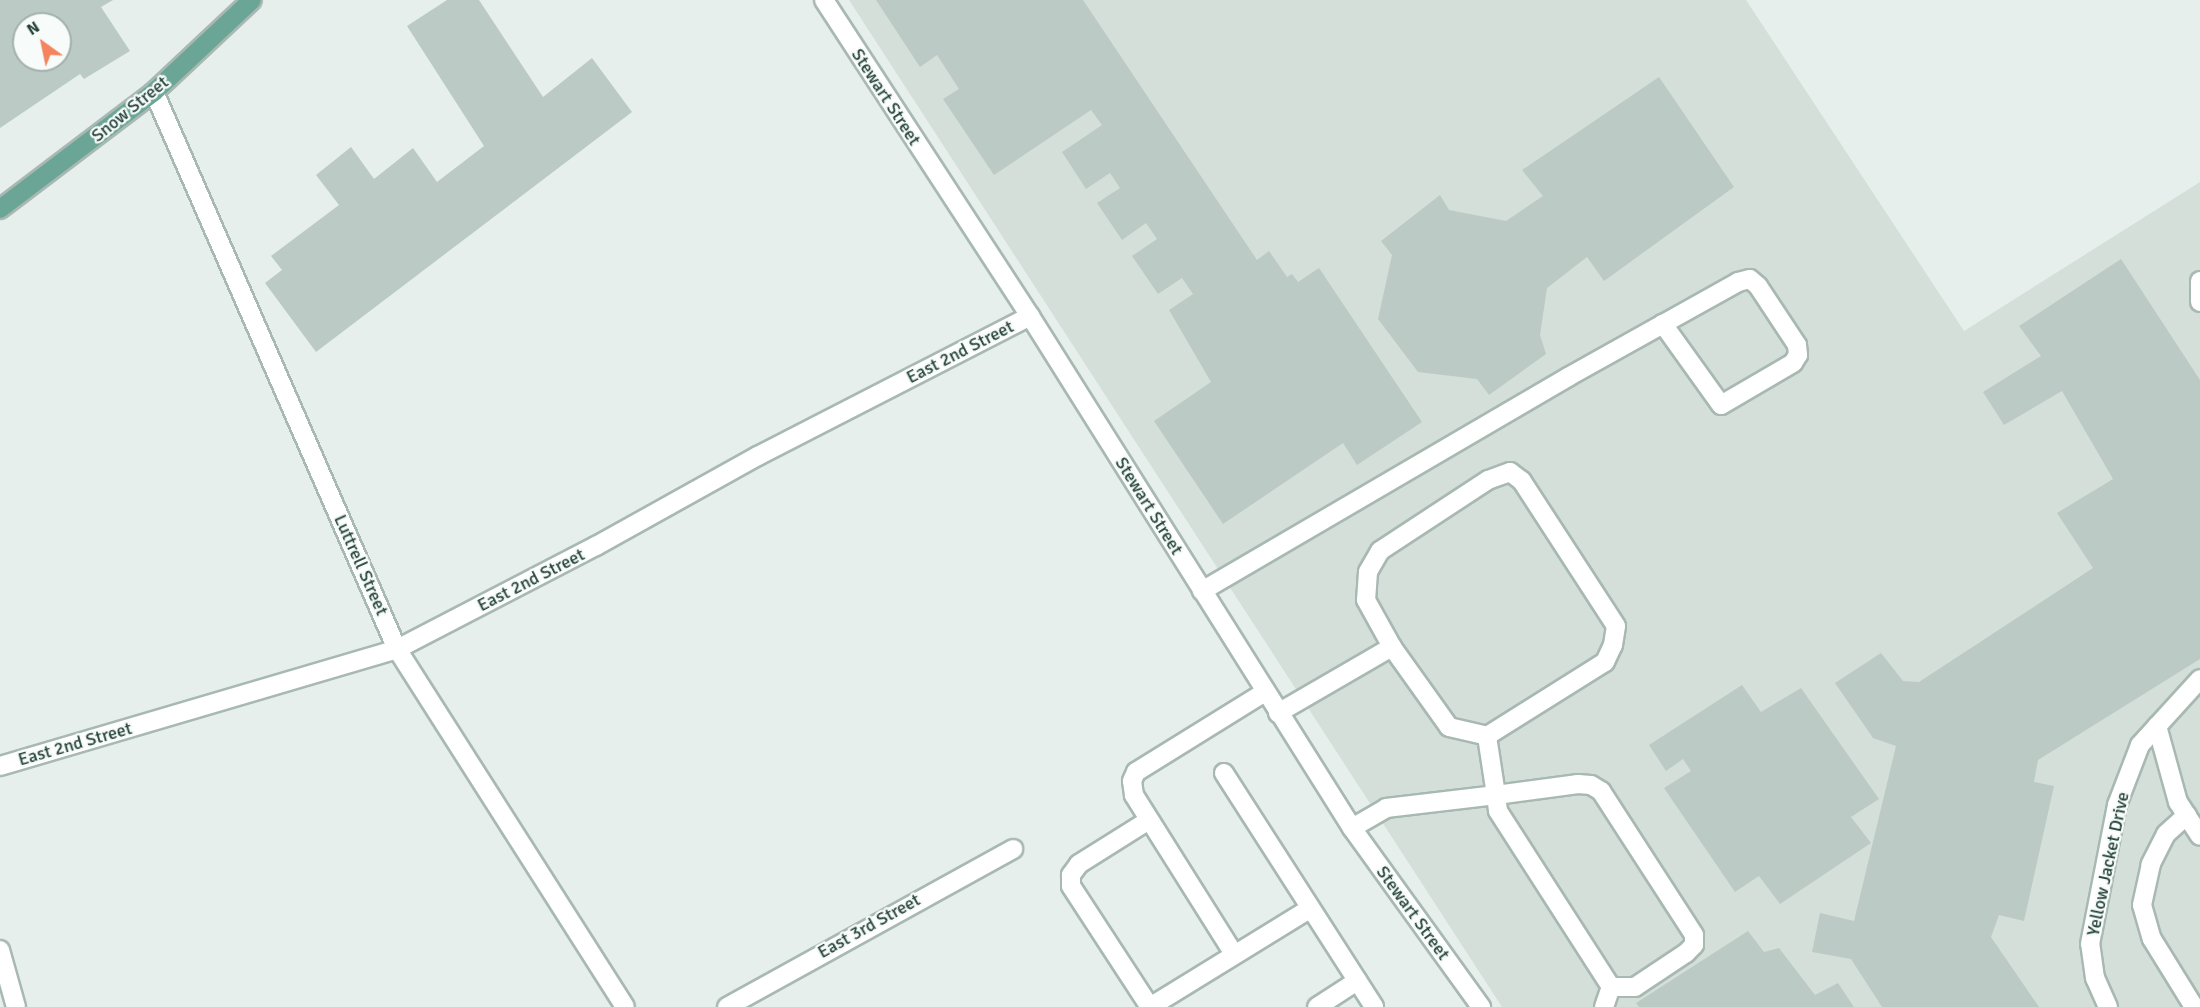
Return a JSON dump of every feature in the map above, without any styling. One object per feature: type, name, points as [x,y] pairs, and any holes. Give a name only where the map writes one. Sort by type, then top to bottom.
[{"type":"main road","name":"Snow Street","points":[[0,209],[154,92],[252,0]]},
{"type":"street","name":"Stewart Street","points":[[824,0],[1030,316],[1352,828],[1481,1007]]},
{"type":"street","name":"Luttrell Street","points":[[154,92],[397,649],[625,1007]]},
{"type":"street","points":[[1202,591],[1663,324],[1737,282],[1750,279],[1797,345],[1798,354],[1793,363],[1721,405],[1663,324]]},
{"type":"street","points":[[2200,281],[2200,302]]},
{"type":"street","name":"East 2nd Street","points":[[0,766],[397,649],[596,546],[758,456],[1030,316]]},
{"type":"street","points":[[1510,472],[1522,481],[1616,626],[1613,645],[1605,662],[1487,736],[1449,727],[1392,647],[1366,600],[1368,572],[1380,551],[1488,480],[1510,472]]},
{"type":"street","points":[[1278,713],[1392,647]]},
{"type":"street","name":"Yellow Jacket Drive","points":[[2108,1007],[2095,978],[2091,944],[2117,805],[2140,745],[2200,679]]},
{"type":"street","points":[[1234,954],[1134,795],[1136,772],[1265,692]]},
{"type":"street","points":[[2157,726],[2178,802],[2200,836]]},
{"type":"street","points":[[1487,736],[1498,810],[1611,987]]},
{"type":"street","points":[[1224,772],[1374,1007]]},
{"type":"street","points":[[1352,828],[1386,808],[1578,784],[1591,785],[1601,791],[1694,935],[1694,945],[1686,953],[1635,987],[1611,987]]},
{"type":"street","points":[[2187,815],[2166,834],[2151,864],[2142,905],[2152,939],[2194,1007]]},
{"type":"street","points":[[1149,820],[1079,864],[1071,875],[1071,885],[1150,1007],[1310,909]]},
{"type":"street","name":"East 3rd Street","points":[[727,1007],[1013,849]]},
{"type":"street","points":[[0,950],[16,1007]]},
{"type":"street","points":[[1317,1007],[1357,981]]},
{"type":"street","points":[[1604,1007],[1611,987]]},
{"type":"shaded area","points":[[849,0],[1746,0],[1964,331],[2200,182],[2200,1007],[1502,1007]]},
{"type":"building","points":[[0,0],[113,0],[101,7],[130,51],[84,79],[80,74],[0,128]]},
{"type":"building","points":[[447,0],[479,0],[543,97],[592,58],[632,112],[316,352],[265,283],[282,270],[271,256],[339,205],[316,175],[351,147],[374,179],[413,148],[437,182],[484,146],[407,26]]},
{"type":"building","points":[[876,0],[1083,0],[1257,260],[1269,251],[1287,277],[1292,274],[1298,282],[1319,268],[1422,422],[1357,465],[1343,443],[1223,524],[1154,421],[1211,382],[1169,310],[1193,294],[1182,278],[1158,294],[1132,256],[1157,239],[1146,223],[1122,240],[1097,203],[1120,188],[1110,173],[1086,189],[1062,152],[1102,125],[1091,110],[994,175],[943,99],[959,89],[937,55],[920,67]]},
{"type":"building","points":[[1659,77],[1734,187],[1604,281],[1587,257],[1547,288],[1540,335],[1546,354],[1489,395],[1477,379],[1418,372],[1378,319],[1392,255],[1381,241],[1440,195],[1449,210],[1506,221],[1543,196],[1522,170]]},
{"type":"building","points":[[2121,259],[2200,380],[2200,659],[2038,760],[2034,782],[2054,786],[2024,921],[1999,915],[1991,937],[2039,1007],[1882,1007],[1851,959],[1812,952],[1820,913],[1854,921],[1896,746],[1873,738],[1835,683],[1881,653],[1903,681],[1919,682],[2093,568],[2057,513],[2113,479],[2062,391],[2004,425],[1983,392],[2041,356],[2019,326]]},
{"type":"building","points":[[1742,685],[1761,712],[1801,688],[1879,799],[1851,817],[1871,843],[1780,904],[1759,876],[1735,892],[1664,788],[1691,771],[1683,759],[1666,771],[1649,745]]},
{"type":"building","points":[[1748,931],[1764,952],[1779,948],[1815,995],[1838,983],[1854,1007],[1639,1007],[1636,1003]]}]
